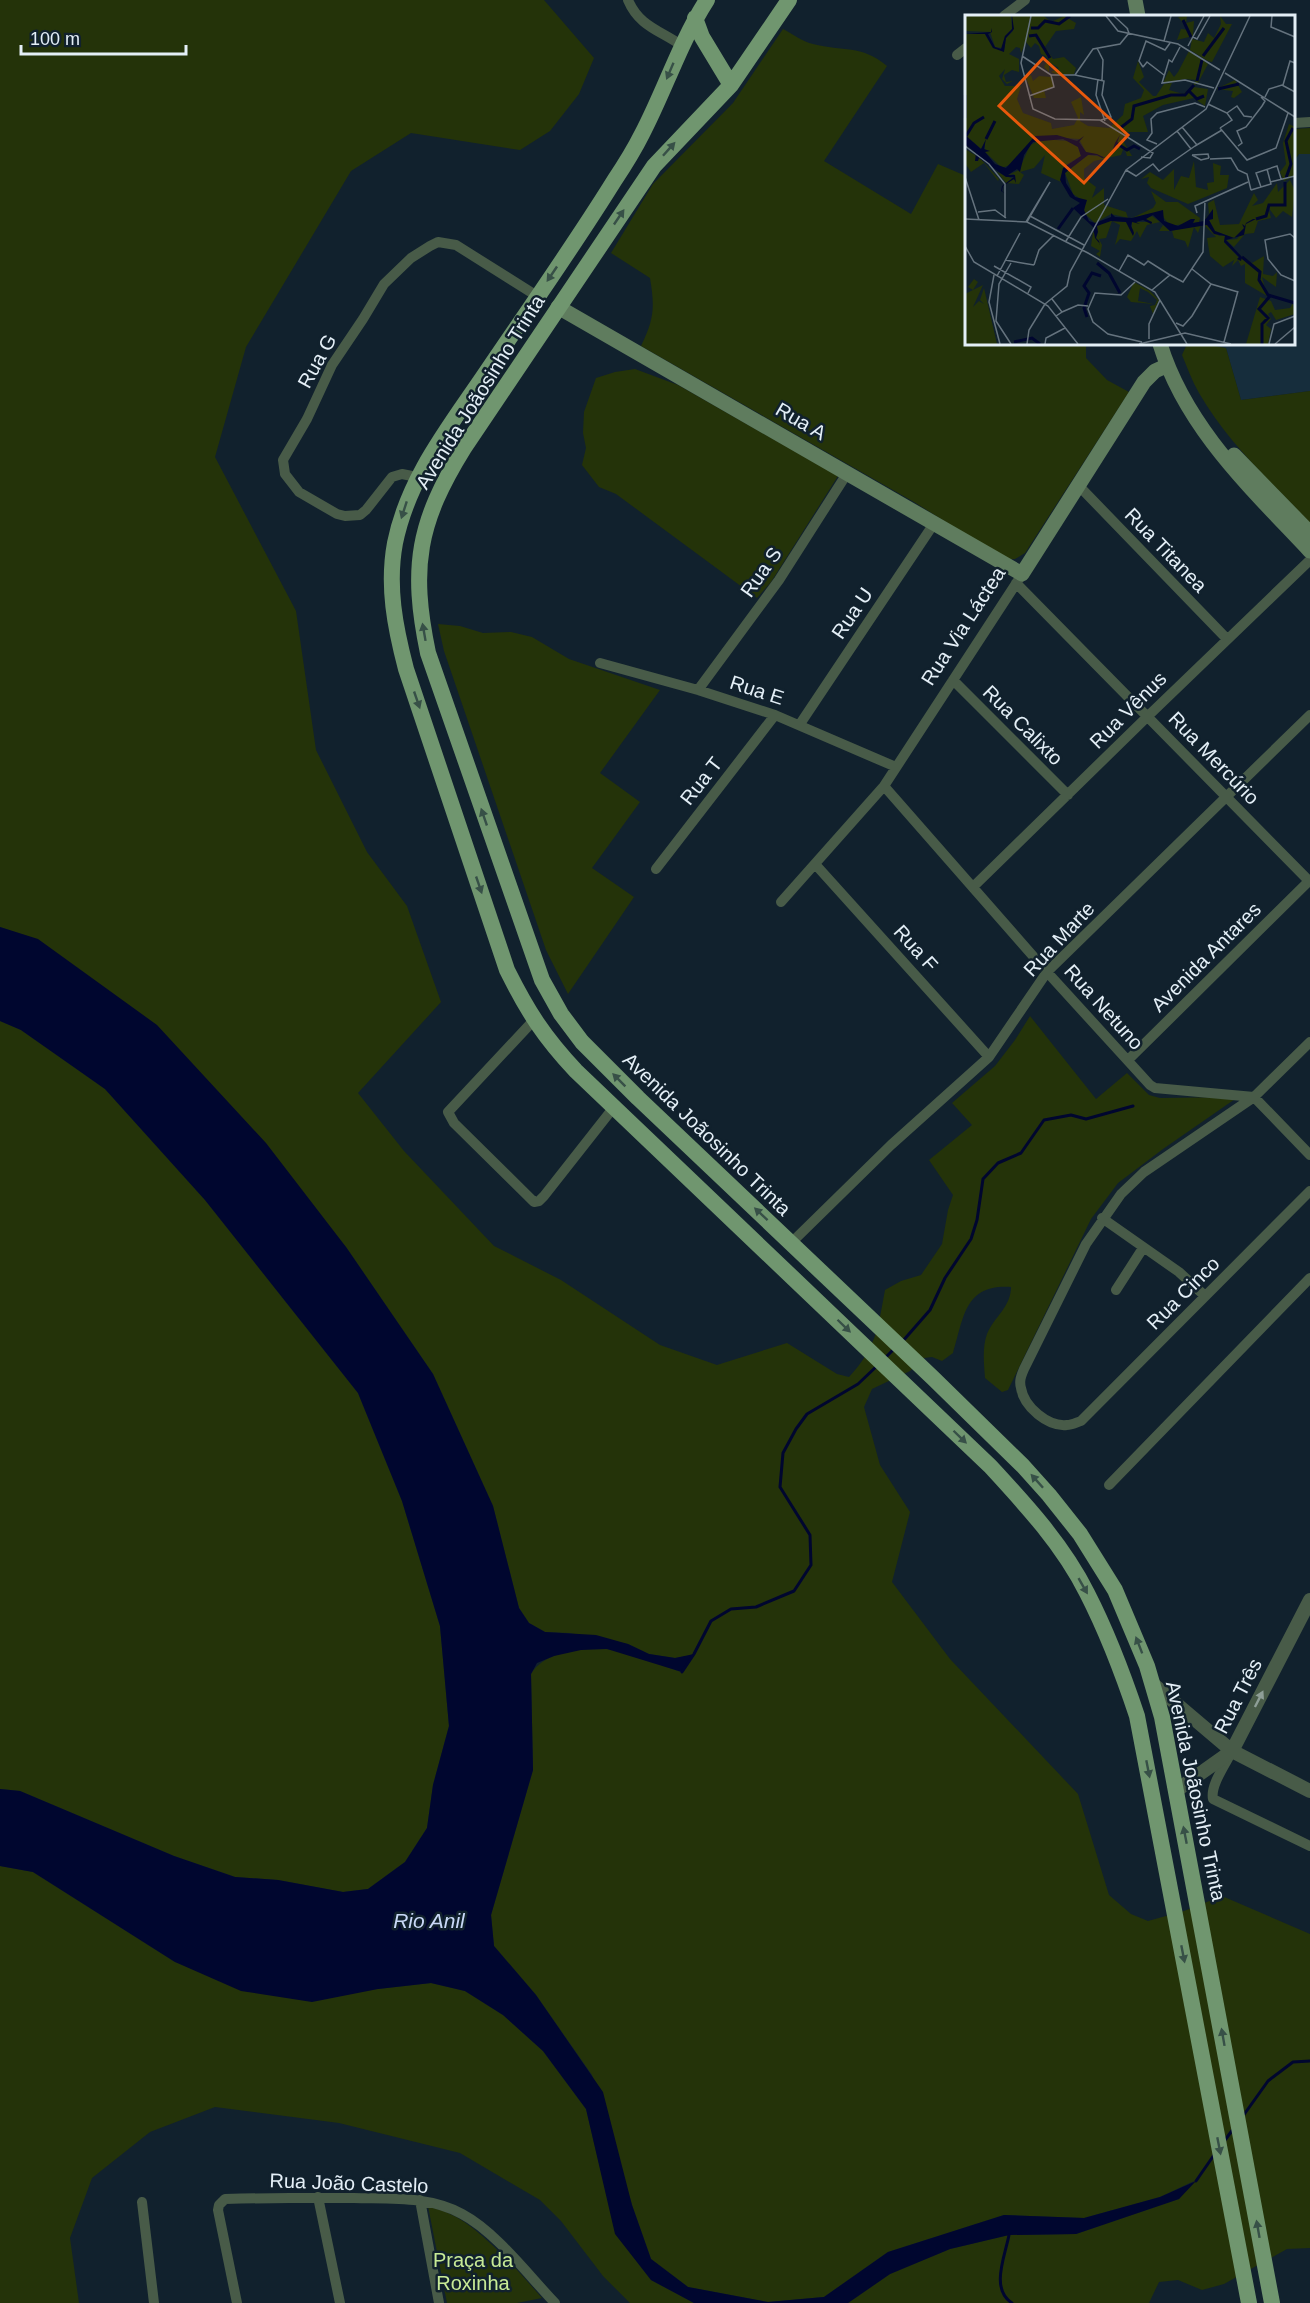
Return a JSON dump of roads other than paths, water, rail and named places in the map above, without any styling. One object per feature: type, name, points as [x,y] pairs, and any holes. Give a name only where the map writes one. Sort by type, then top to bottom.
[{"type":"main road","name":"Avenida Joãosinho Trinta","points":[[707,0],[681,45],[642,136],[417,477],[408,498],[395,545],[392,598],[396,631],[406,669],[507,970],[534,1020],[549,1042],[614,1107],[990,1466],[1026,1505],[1060,1549],[1087,1592],[1121,1668],[1137,1716],[1248,2299]]},
{"type":"main road","points":[[776,20],[784,0]]},
{"type":"main road","name":"Avenida Joãosinho Trinta","points":[[789,0],[731,86],[664,154],[634,195],[441,487],[428,518],[418,571],[419,602],[426,645],[542,980],[561,1014],[582,1042],[638,1098],[1023,1466],[1080,1534],[1115,1590],[1134,1630],[1162,1717],[1270,2295]]},
{"type":"main road","points":[[1136,0],[1138,15]]},
{"type":"main road","points":[[695,18],[702,37],[731,86]]},
{"type":"main road","name":"Rua A","points":[[558,307],[935,522],[1019,579]]},
{"type":"main road","points":[[1160,345],[1166,366],[1198,425],[1217,450],[1310,551]]},
{"type":"main road","points":[[1166,366],[1172,366],[1179,374],[1202,414],[1226,445],[1310,533]]},
{"type":"main road","name":"Rua Via Láctea","points":[[1019,579],[1144,382],[1155,371],[1166,366]]},
{"type":"main road","points":[[417,477],[441,487]]},
{"type":"street","points":[[628,0],[633,13],[644,23],[681,45]]},
{"type":"street","points":[[1005,15],[1023,1]]},
{"type":"street","points":[[957,55],[965,49]]},
{"type":"street","points":[[1295,123],[1310,122]]},
{"type":"street","name":"Rua G","points":[[417,477],[402,474],[392,477],[360,515],[345,516],[337,514],[299,492],[285,474],[283,460],[307,419],[332,365],[384,284],[411,258],[438,242],[448,242],[537,296]]},
{"type":"street","name":"Rua S","points":[[698,690],[779,580],[848,472]]},
{"type":"street","name":"Rua Titanea","points":[[1080,486],[1227,639]]},
{"type":"street","name":"Rua U","points":[[800,724],[935,522]]},
{"type":"street","name":"Rua Vênus","points":[[973,887],[1310,560]]},
{"type":"street","name":"Rua Via Láctea","points":[[781,902],[884,786],[1019,579]]},
{"type":"street","name":"Rua Mercúrio","points":[[1019,579],[1148,716],[1310,881]]},
{"type":"street","name":"Rua E","points":[[600,663],[698,690],[775,715],[896,767]]},
{"type":"street","name":"Rua Calixto","points":[[953,680],[1068,795]]},
{"type":"street","name":"Rua T","points":[[656,869],[775,715]]},
{"type":"street","name":"Rua Marte","points":[[791,1243],[891,1145],[989,1057],[1047,972],[1310,715]]},
{"type":"street","name":"Rua Netuno","points":[[884,786],[1047,972],[1155,1088],[1254,1097]]},
{"type":"street","name":"Rua F","points":[[815,864],[989,1057]]},
{"type":"street","name":"Avenida Antares","points":[[1128,1060],[1310,881]]},
{"type":"street","points":[[534,1020],[448,1112],[454,1123],[534,1202],[543,1197],[614,1107]]},
{"type":"street","points":[[1205,1296],[1179,1272],[1102,1218],[1121,1194],[1144,1172],[1254,1097],[1310,1042]]},
{"type":"street","points":[[1254,1097],[1310,1155]]},
{"type":"street","name":"Rua Cinco","points":[[1102,1218],[1086,1244],[1020,1381],[1021,1392],[1044,1419],[1059,1425],[1081,1421],[1310,1191]]},
{"type":"street","points":[[1116,1290],[1143,1248]]},
{"type":"street","points":[[1109,1485],[1310,1278]]},
{"type":"street","name":"Rua Três","points":[[1177,1790],[1232,1751],[1310,1600]]},
{"type":"street","points":[[1153,1684],[1232,1751],[1310,1791]]},
{"type":"street","points":[[1232,1751],[1214,1788],[1212,1795],[1214,1799],[1310,1846]]},
{"type":"street","points":[[318,2198],[340,2303]]},
{"type":"street","name":"Rua João Castelo","points":[[237,2303],[219,2205],[225,2199],[318,2198],[420,2200],[462,2214],[476,2223],[518,2262],[550,2302]]},
{"type":"street","points":[[420,2200],[439,2303]]},
{"type":"street","points":[[142,2202],[154,2303]]},
{"type":"water","name":"Rio Anil","points":[[0,927],[38,939],[157,1025],[266,1143],[346,1247],[433,1374],[493,1506],[519,1608],[529,1623],[545,1632],[596,1635],[628,1644],[649,1654],[675,1658],[694,1654],[682,1672],[607,1649],[581,1650],[554,1656],[537,1663],[531,1674],[533,1770],[491,1915],[494,1946],[536,1995],[603,2092],[632,2205],[651,2259],[688,2287],[768,2302],[824,2297],[888,2252],[1004,2215],[1084,2218],[1160,2197],[1196,2181],[1179,2199],[1076,2234],[1009,2235],[950,2249],[890,2274],[848,2303],[694,2303],[651,2280],[615,2234],[586,2109],[543,2051],[503,2015],[465,1991],[431,1983],[378,1989],[312,2002],[241,1991],[175,1962],[33,1872],[0,1866],[0,1789],[20,1791],[174,1856],[235,1877],[278,1880],[343,1892],[368,1889],[405,1862],[427,1828],[433,1785],[449,1726],[440,1626],[402,1501],[358,1393],[205,1200],[105,1089],[21,1030],[0,1021]]},
{"type":"waterway","points":[[902,1342],[930,1310],[945,1278],[971,1239],[977,1220],[983,1179],[998,1163],[1021,1153],[1044,1120],[1071,1115],[1086,1119],[1133,1106]]},
{"type":"waterway","points":[[885,1358],[895,1348]]},
{"type":"waterway","points":[[682,1672],[711,1621],[731,1609],[756,1607],[794,1591],[811,1565],[810,1535],[780,1487],[783,1453],[807,1414],[858,1384],[878,1365]]},
{"type":"waterway","points":[[1243,2116],[1268,2081],[1293,2062],[1310,2061]]},
{"type":"waterway","points":[[1225,2140],[1234,2128]]},
{"type":"waterway","points":[[1196,2181],[1214,2155]]},
{"type":"waterway","points":[[1009,2235],[1000,2281],[1005,2297],[1012,2303]]},
{"type":"park label","name":"Praça da Roxinha","points":[[473,2272]]}]
